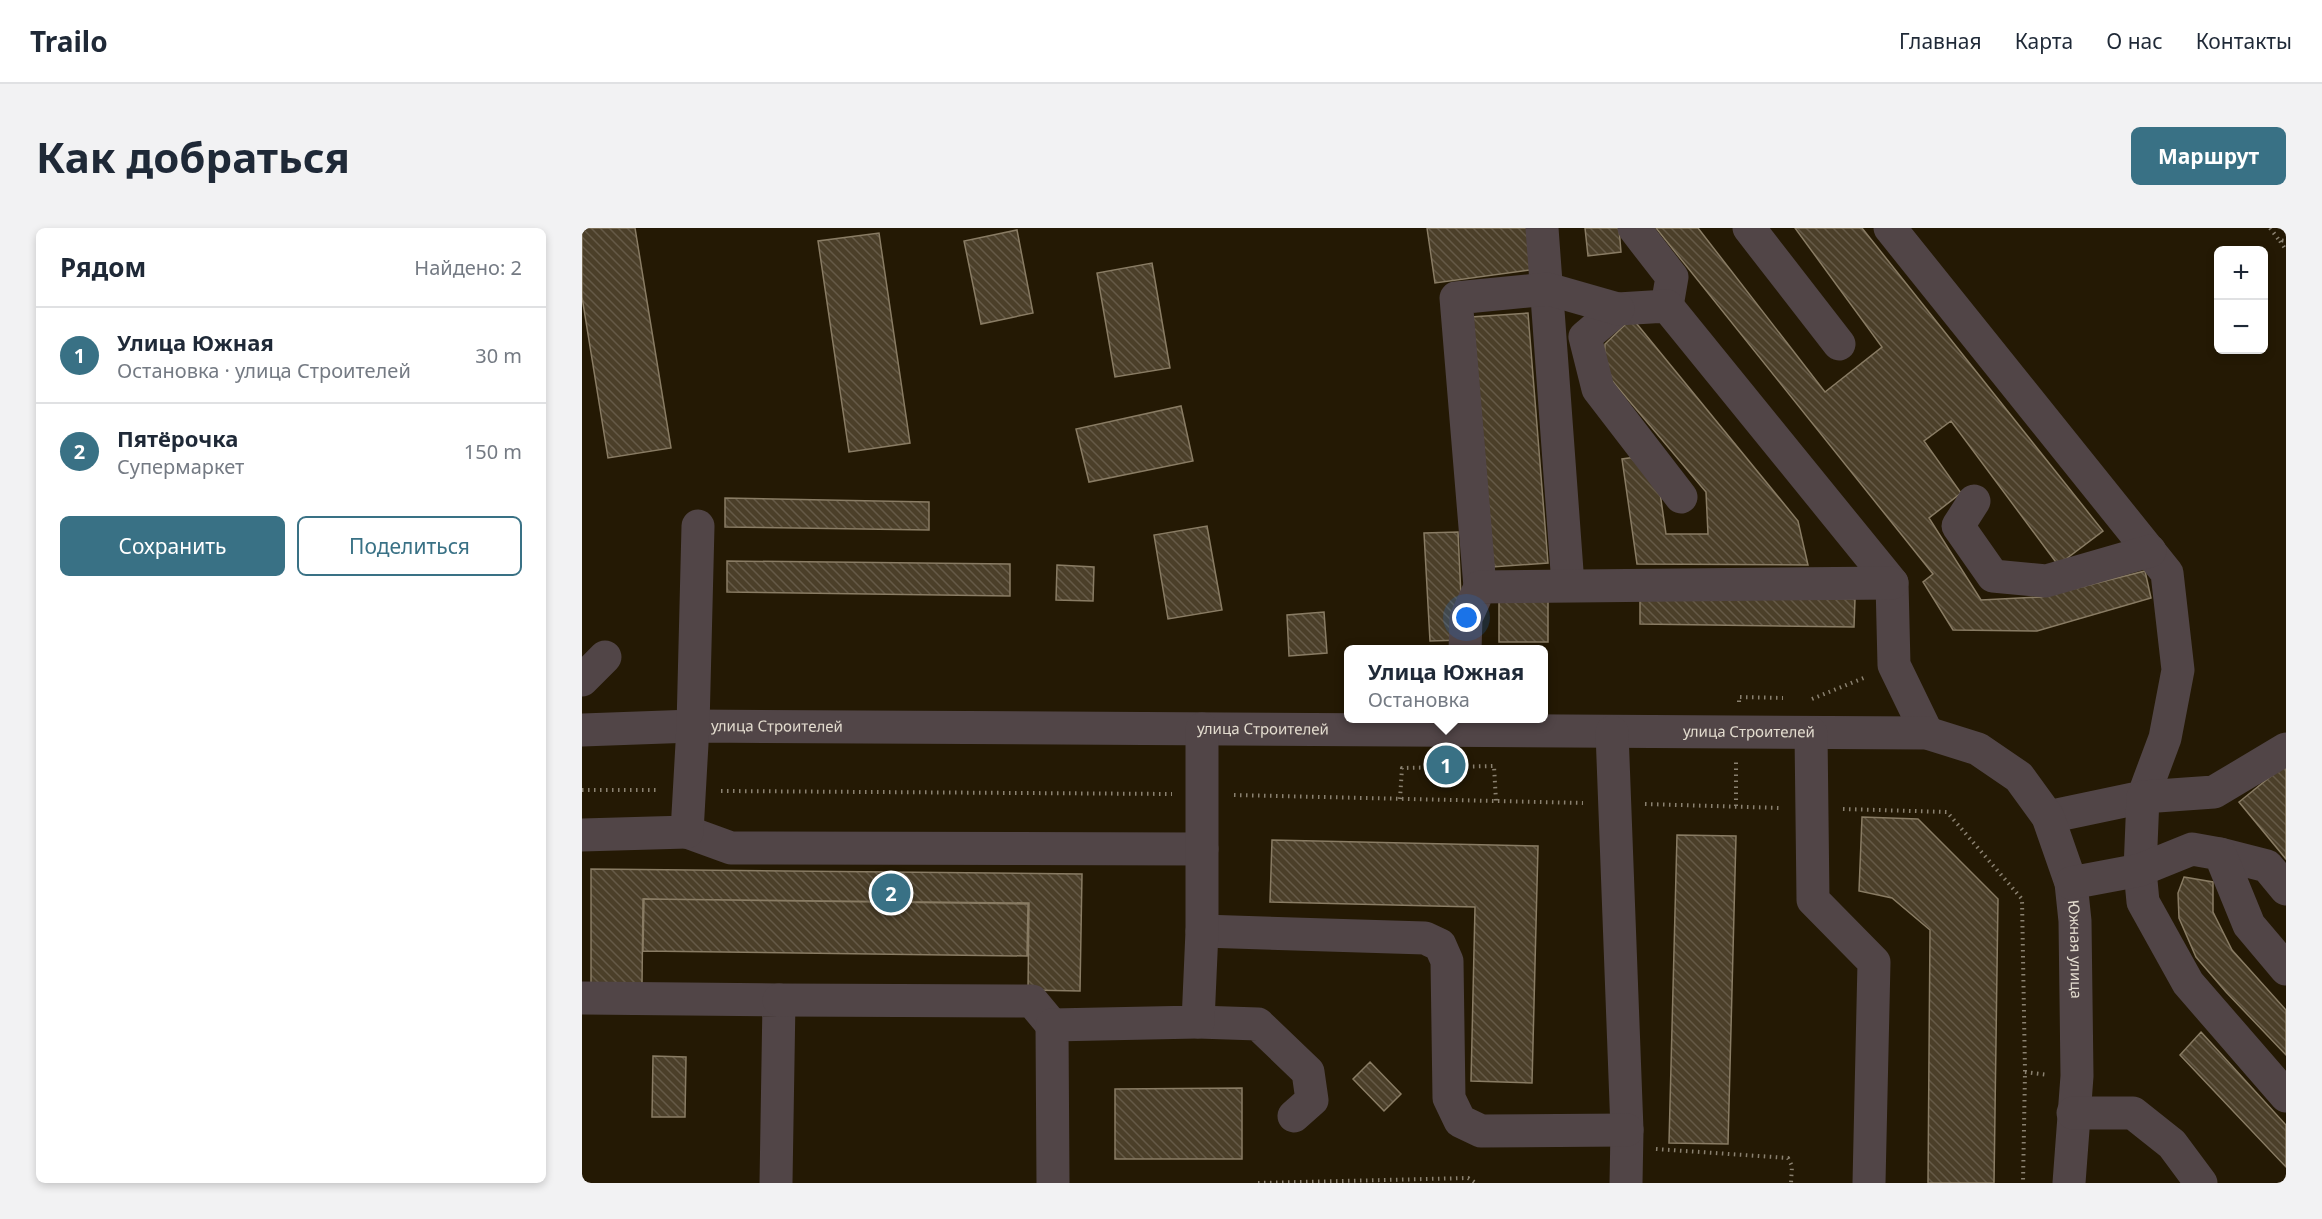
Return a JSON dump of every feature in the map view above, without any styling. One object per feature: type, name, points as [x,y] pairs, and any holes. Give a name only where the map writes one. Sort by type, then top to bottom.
[{"type":"street","points":[[1542,228],[1568,585]]},
{"type":"street","points":[[1634,228],[1672,277],[1667,306],[1892,583],[1894,666],[1927,733]]},
{"type":"street","points":[[1749,228],[1839,344]]},
{"type":"street","points":[[1890,228],[2167,573],[2178,670],[2165,738],[2143,797],[2140,870],[2144,902],[2188,983],[2286,1096]]},
{"type":"street","points":[[1465,645],[1466,618],[1480,586],[1456,298],[1548,289],[1618,309],[1667,306]]},
{"type":"street","points":[[1618,309],[1585,337],[1598,389],[1681,497]]},
{"type":"street","points":[[1974,501],[1958,526],[1993,576],[2046,581],[2150,551]]},
{"type":"street","points":[[687,832],[691,790],[698,526]]},
{"type":"street","points":[[1480,586],[1892,583]]},
{"type":"street","points":[[582,680],[605,657]]},
{"type":"street","name":"улица Строителей","points":[[582,730],[693,726],[1202,729],[1463,725],[1612,732],[1927,733],[1978,749]]},
{"type":"street","points":[[1198,1022],[1202,931],[1202,729]]},
{"type":"street","points":[[1612,732],[1627,1139],[1626,1183]]},
{"type":"street","points":[[1810,733],[1813,900],[1874,962],[1869,1183]]},
{"type":"street","name":"Южная улица","points":[[1978,749],[2019,777],[2048,817],[2071,883],[2075,921],[2077,1076],[2069,1183]]},
{"type":"street","points":[[2048,817],[2143,797],[2214,792],[2286,749]]},
{"type":"street","points":[[582,835],[687,832],[731,848],[1202,849]]},
{"type":"street","points":[[2071,883],[2140,870],[2192,849],[2267,866],[2286,889]]},
{"type":"street","points":[[2220,854],[2249,925],[2286,969]]},
{"type":"street","points":[[1202,931],[1425,938],[1440,945],[1448,961],[1449,1098],[1460,1121],[1481,1131],[1627,1139]]},
{"type":"street","points":[[582,998],[1032,1001],[1052,1025],[1053,1183]]},
{"type":"street","points":[[776,1183],[779,1000]]},
{"type":"street","points":[[1052,1025],[1198,1022],[1258,1024],[1308,1072],[1312,1100],[1294,1116]]},
{"type":"street","points":[[2073,1113],[2133,1113],[2172,1144],[2201,1183]]},
{"type":"path","points":[[2270,228],[2286,250]]},
{"type":"path","points":[[2279,240],[2286,241]]},
{"type":"path","points":[[1803,699],[1813,699],[1894,666]]},
{"type":"path","points":[[1739,697],[1792,699]]},
{"type":"path","points":[[1736,751],[1736,807]]},
{"type":"path","points":[[1400,799],[1401,768],[1494,766],[1496,801]]},
{"type":"path","points":[[582,790],[1202,795],[1947,812],[2022,899],[2025,1072],[2023,1183]]},
{"type":"path","points":[[2025,1072],[2048,1075]]},
{"type":"path","points":[[1627,1139],[1788,1158],[1792,1166],[1791,1183]]},
{"type":"path","points":[[1258,1183],[1468,1178],[1476,1183]]},
{"type":"building","points":[[582,228],[635,228],[671,448],[608,458],[582,297]]},
{"type":"building","points":[[1427,228],[1532,228],[1537,269],[1435,283]]},
{"type":"building","points":[[1585,228],[1619,228],[1621,252],[1588,256]]},
{"type":"building","points":[[1656,228],[1698,228],[1825,392],[1882,347],[1795,228],[1862,228],[2103,531],[2058,565],[1951,421],[1924,441],[1961,493],[1929,518],[1981,600],[2041,597],[2145,571],[2151,598],[2037,631],[1953,630],[1923,582],[1933,574]]},
{"type":"building","points":[[1017,230],[1033,313],[981,324],[964,241]]},
{"type":"building","points":[[879,233],[910,443],[849,452],[818,241]]},
{"type":"building","points":[[1152,263],[1170,368],[1115,377],[1097,273]]},
{"type":"building","points":[[1528,313],[1548,563],[1492,567],[1471,317]]},
{"type":"building","points":[[1632,318],[1798,521],[1808,565],[1637,564],[1622,459],[1636,457],[1659,486],[1666,534],[1708,534],[1706,492],[1604,371],[1605,344]]},
{"type":"building","points":[[1181,406],[1193,461],[1089,482],[1076,429]]},
{"type":"building","points":[[725,498],[929,502],[929,530],[725,527]]},
{"type":"building","points":[[1207,526],[1222,610],[1168,619],[1154,535]]},
{"type":"building","points":[[1458,532],[1463,640],[1430,641],[1424,533]]},
{"type":"building","points":[[727,561],[1010,564],[1010,596],[727,592]]},
{"type":"building","points":[[1057,565],[1094,567],[1093,601],[1056,600]]},
{"type":"building","points":[[1499,593],[1548,593],[1548,642],[1499,642]]},
{"type":"building","points":[[1640,597],[1855,599],[1854,627],[1640,624]]},
{"type":"building","points":[[1324,612],[1327,653],[1289,656],[1287,615]]},
{"type":"building","points":[[2286,764],[2286,859],[2239,802]]},
{"type":"building","points":[[1862,817],[1918,819],[1998,899],[1994,1183],[1928,1183],[1930,930],[1892,898],[1859,891]]},
{"type":"building","points":[[1677,835],[1736,836],[1728,1144],[1669,1143]]},
{"type":"building","points":[[1272,840],[1538,846],[1532,1083],[1471,1081],[1475,907],[1270,902]]},
{"type":"building","points":[[591,869],[1082,874],[1080,991],[1028,990],[1029,903],[643,899],[642,985],[591,984]]},
{"type":"building","points":[[2184,877],[2213,882],[2213,912],[2232,950],[2286,1010],[2286,1055],[2196,957],[2179,918],[2178,893]]},
{"type":"building","points":[[644,899],[1028,904],[1027,956],[643,951]]},
{"type":"building","points":[[2201,1032],[2286,1125],[2286,1167],[2180,1055]]},
{"type":"building","points":[[653,1056],[686,1057],[685,1117],[652,1117]]},
{"type":"building","points":[[1370,1062],[1401,1094],[1384,1111],[1353,1079]]},
{"type":"building","points":[[1242,1088],[1242,1159],[1115,1159],[1115,1089]]},
{"type":"place","name":"Улица Южная","points":[[1446,765]]},
{"type":"place","name":"Пятёрочка","points":[[891,893]]}]
